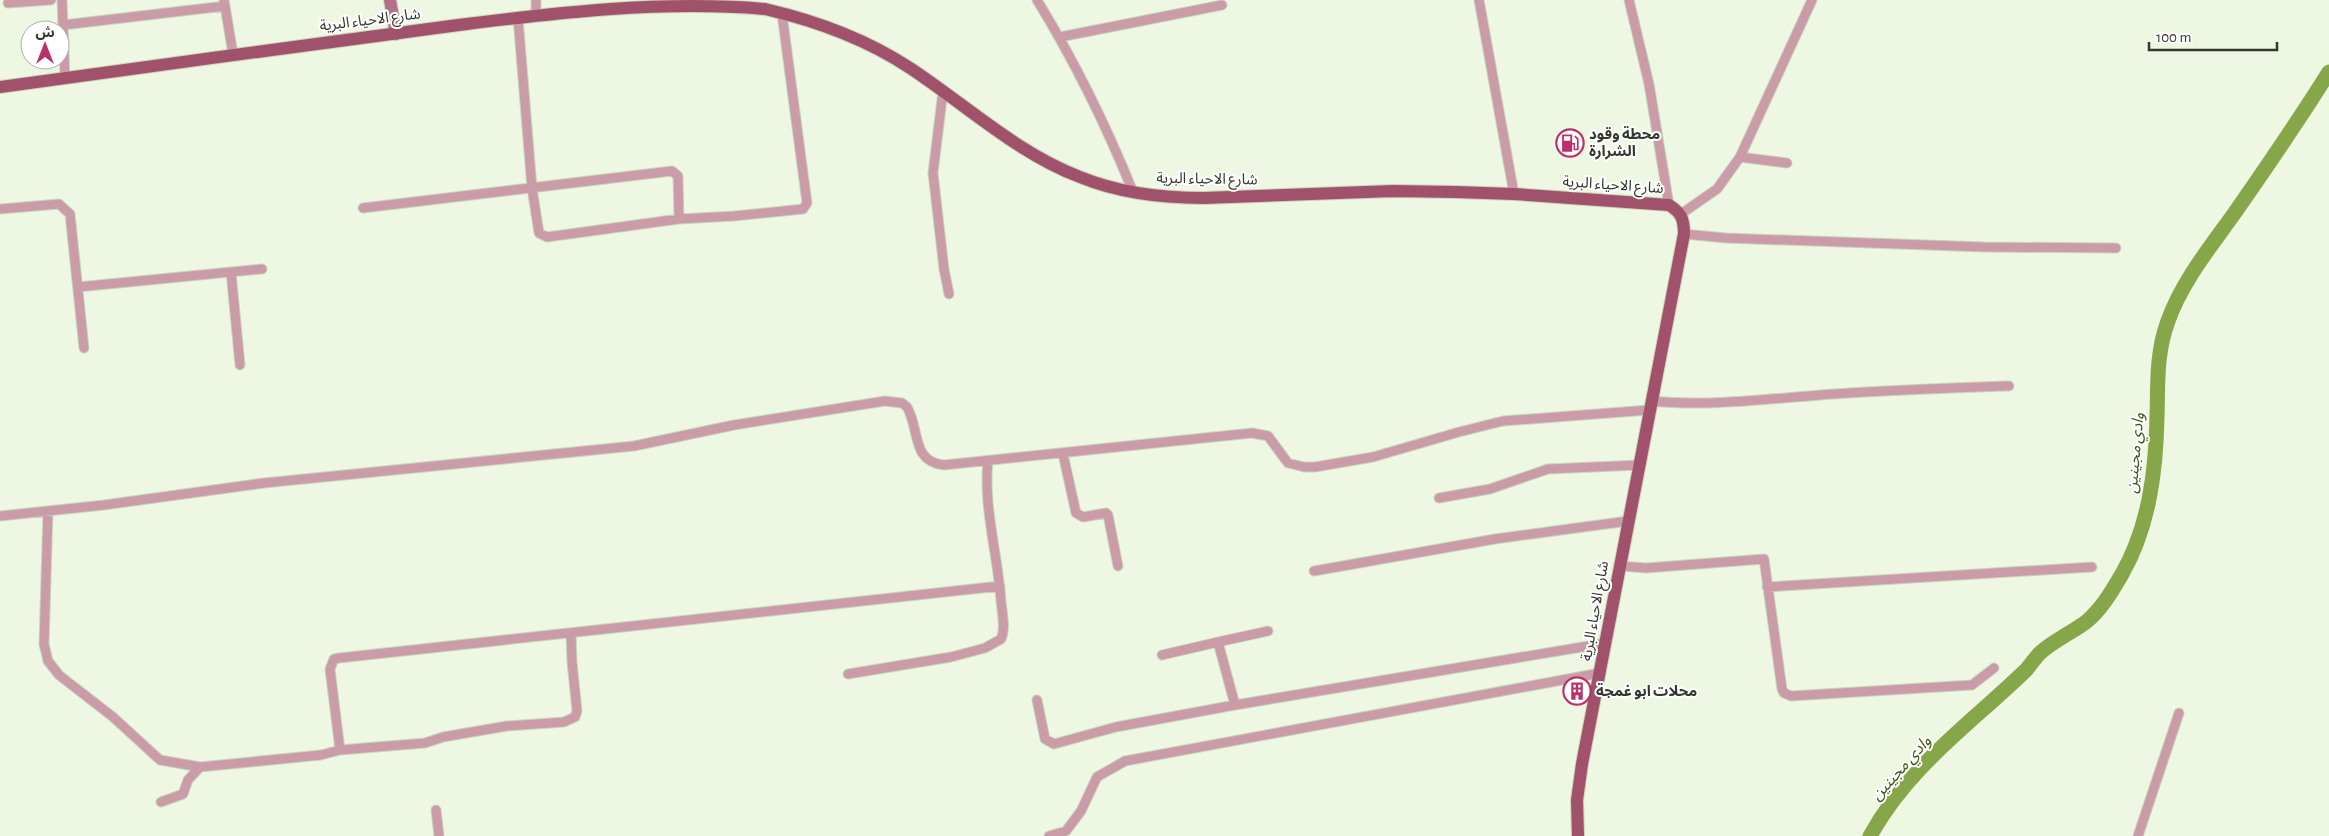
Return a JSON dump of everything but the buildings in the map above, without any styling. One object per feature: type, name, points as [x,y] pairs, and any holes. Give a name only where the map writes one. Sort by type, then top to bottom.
[{"type":"main road","points":[[390,0],[396,34]]},
{"type":"main road","name":"شارع الاحياء البرية","points":[[0,87],[234,54],[597,7],[666,1],[707,1],[767,5],[782,14],[847,33],[896,59],[1002,133],[1054,164],[1081,178],[1133,192],[1181,198],[1243,198],[1392,191],[1514,194],[1669,205],[1681,214],[1684,222],[1684,234],[1579,783],[1578,836]]},
{"type":"street","points":[[8,3],[51,0]]},
{"type":"street","points":[[62,0],[63,20]]},
{"type":"street","points":[[536,0],[536,15]]},
{"type":"street","points":[[1037,0],[1060,37],[1104,121],[1133,192]]},
{"type":"street","points":[[1479,0],[1514,194]]},
{"type":"street","points":[[1629,0],[1649,84],[1669,205]]},
{"type":"street","points":[[1681,214],[1717,189],[1740,157],[1812,0]]},
{"type":"street","points":[[70,24],[225,3],[234,54]]},
{"type":"street","points":[[1060,37],[1222,5]]},
{"type":"street","points":[[518,18],[532,188],[539,233],[542,236],[679,219],[803,209],[806,206],[782,14]]},
{"type":"street","points":[[65,70],[65,78]]},
{"type":"street","points":[[943,91],[933,173],[944,269],[949,294]]},
{"type":"street","points":[[1740,157],[1787,163]]},
{"type":"street","points":[[363,208],[672,172],[678,176],[679,219]]},
{"type":"street","points":[[0,208],[58,204],[70,214],[84,348]]},
{"type":"street","points":[[1684,234],[1726,238],[1984,247],[2116,248]]},
{"type":"street","points":[[78,287],[262,269]]},
{"type":"street","points":[[231,272],[240,365]]},
{"type":"street","points":[[0,516],[264,483],[634,446],[734,425],[885,401],[902,403],[907,407],[921,452],[934,464],[1063,454],[1252,434],[1268,436],[1288,463],[1304,468],[1373,457],[1459,432],[1503,422],[1650,405],[1738,402],[1834,394],[2009,386]]},
{"type":"street","points":[[1063,454],[1076,513],[1080,517],[1108,514],[1118,566]]},
{"type":"street","points":[[848,674],[951,657],[996,644],[1003,634],[1000,586],[989,497],[988,461]]},
{"type":"street","points":[[1439,498],[1490,489],[1548,469],[1639,465]]},
{"type":"street","points":[[48,511],[44,644],[48,661],[59,675],[114,716],[160,760],[200,767],[321,755],[340,750],[425,743],[443,737],[507,726],[564,722],[574,717],[577,712],[572,662],[572,634]]},
{"type":"street","points":[[1314,571],[1504,538],[1628,521]]},
{"type":"street","points":[[1620,566],[1646,568],[1764,559],[1782,689],[1786,695],[1798,696],[1972,685],[1994,668]]},
{"type":"street","points":[[1767,587],[2092,567]]},
{"type":"street","points":[[340,750],[330,669],[334,660],[1000,586]]},
{"type":"street","points":[[1162,655],[1268,631]]},
{"type":"street","points":[[1218,642],[1235,705]]},
{"type":"street","points":[[1037,700],[1045,739],[1054,744],[1116,727],[1235,705],[1606,643]]},
{"type":"street","points":[[1049,836],[1066,831],[1081,811],[1097,777],[1125,761],[1600,673]]},
{"type":"street","points":[[2138,836],[2179,713]]},
{"type":"street","points":[[161,802],[183,794],[188,780],[200,767]]},
{"type":"street","points":[[436,810],[439,836]]},
{"type":"waterway","name":"وادي مجينين","points":[[1870,836],[1885,811],[1921,768],[2025,671],[2040,653],[2086,622],[2106,600],[2131,556],[2145,518],[2155,458],[2161,345],[2174,306],[2198,264],[2272,159],[2329,72]]},
{"type":"place","name":"محطة وقود الشرارة","points":[[1570,143]]},
{"type":"place","name":"محلات ابو غمجة","points":[[1577,691]]}]
